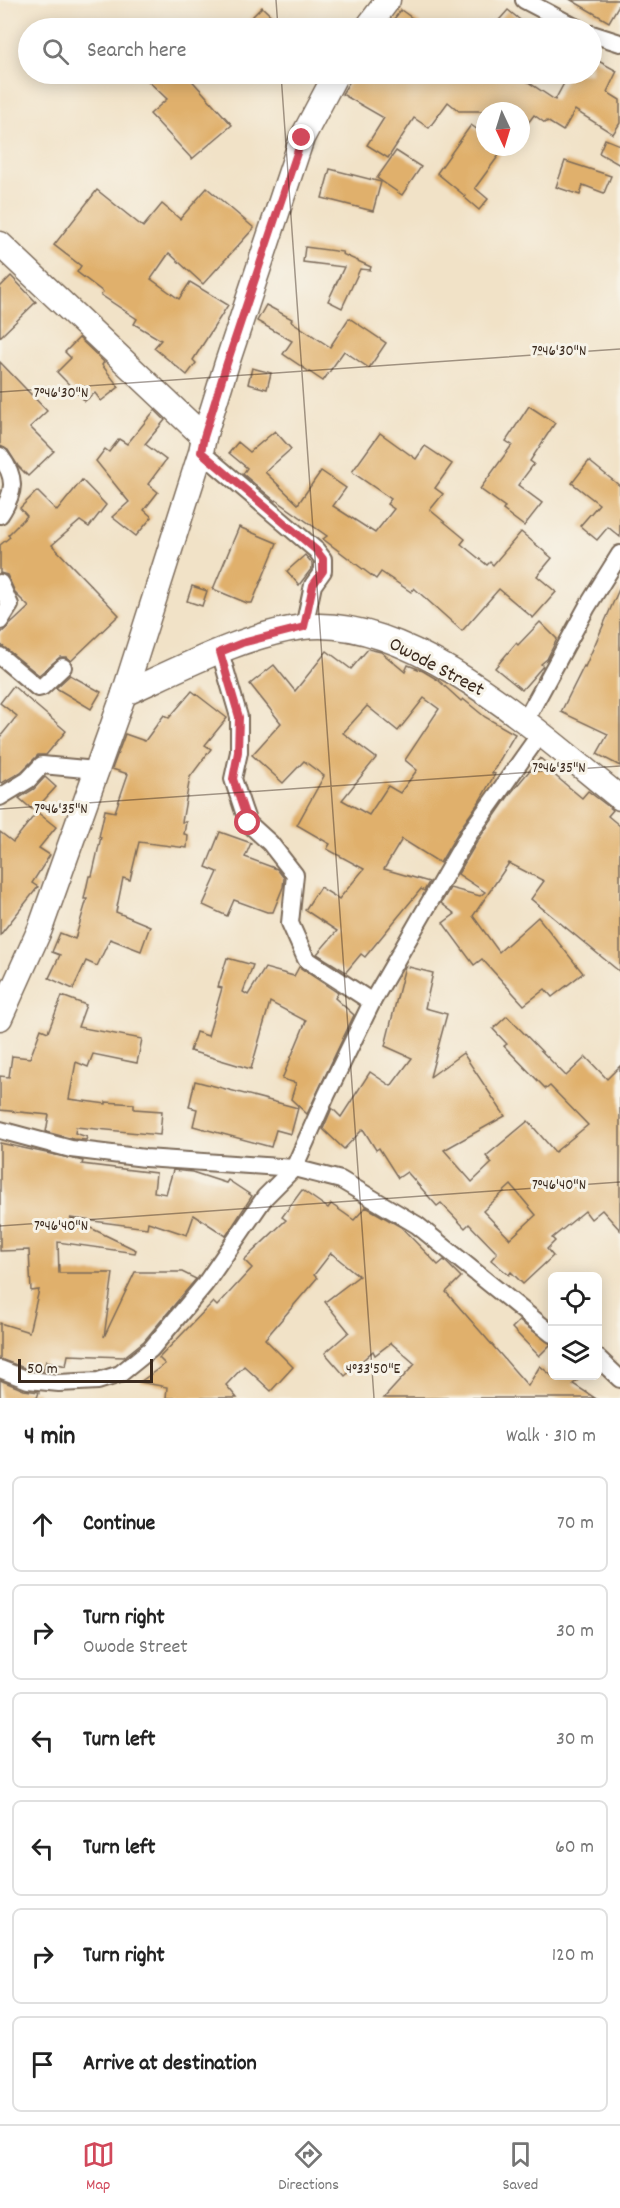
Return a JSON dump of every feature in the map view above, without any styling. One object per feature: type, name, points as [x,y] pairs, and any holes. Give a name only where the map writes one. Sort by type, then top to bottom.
[{"type":"main road","points":[[374,18],[388,0]]},
{"type":"main road","points":[[0,1018],[40,929],[124,694],[302,138],[331,84]]},
{"type":"main road","points":[[3,254],[203,445]]},
{"type":"main road","name":"Owode Street","points":[[124,694],[252,640],[304,627],[355,629],[408,648],[463,677],[620,798]]},
{"type":"street","points":[[524,0],[558,18]]},
{"type":"street","points":[[602,37],[620,43]]},
{"type":"street","points":[[203,445],[323,559],[323,571],[313,585],[304,627]]},
{"type":"street","points":[[0,456],[12,476],[9,501],[0,514]]},
{"type":"street","points":[[0,1369],[28,1380],[59,1383],[98,1381],[120,1374],[151,1349],[205,1284],[266,1197],[294,1168],[372,1002],[532,728],[586,607],[620,555]]},
{"type":"street","points":[[0,583],[9,605],[0,621]]},
{"type":"street","points":[[220,652],[239,717],[238,752],[233,779],[248,823],[270,843],[295,874],[290,923],[306,959],[372,1002]]},
{"type":"street","points":[[0,656],[38,688],[42,687],[63,667]]},
{"type":"street","points":[[0,797],[28,780],[42,765],[96,770]]},
{"type":"street","points":[[0,1130],[71,1149],[145,1158],[294,1168],[340,1180],[417,1225],[548,1331]]},
{"type":"street","points":[[602,1363],[620,1379]]},
{"type":"building","points":[[571,0],[620,0],[620,3],[609,22]]},
{"type":"building","points":[[262,7],[274,18],[251,18]]},
{"type":"building","points":[[401,10],[412,18],[395,18]]},
{"type":"building","points":[[508,10],[518,18],[501,18]]},
{"type":"building","points":[[602,63],[617,71],[607,92],[620,100],[620,123],[613,134],[575,110],[563,131],[534,115],[530,120],[530,102],[476,102],[476,111],[459,111],[448,102],[429,128],[414,118],[388,158],[367,145],[384,118],[342,94],[348,84],[531,84],[555,100],[564,84],[602,84]]},
{"type":"building","points":[[151,84],[195,84],[232,125],[192,159],[150,114],[167,99]]},
{"type":"building","points":[[471,125],[476,129],[476,156],[498,156],[475,188],[488,199],[479,210],[437,173]]},
{"type":"building","points":[[605,139],[620,145],[620,165],[599,153]]},
{"type":"building","points":[[396,151],[421,167],[402,195],[377,178]]},
{"type":"building","points":[[565,161],[611,176],[604,193],[583,185],[580,195],[556,187]]},
{"type":"building","points":[[330,169],[381,182],[373,211],[322,198]]},
{"type":"building","points":[[207,188],[254,228],[203,284],[169,253],[151,279],[179,299],[190,282],[228,305],[193,360],[196,363],[187,375],[154,348],[161,340],[134,324],[137,319],[101,295],[103,292],[77,272],[81,266],[54,245],[97,190],[143,227],[162,204],[180,219]]},
{"type":"building","points":[[305,247],[343,252],[342,254],[371,267],[370,270],[360,269],[342,308],[328,301],[344,267],[303,262]]},
{"type":"building","points":[[11,276],[36,302],[0,337],[0,287]]},
{"type":"building","points":[[266,305],[292,319],[291,321],[330,347],[349,318],[386,343],[369,368],[344,351],[323,381],[283,354],[292,341],[257,321]]},
{"type":"building","points":[[79,338],[104,362],[102,365],[119,387],[101,401],[95,393],[85,401],[57,372],[71,358],[65,352]]},
{"type":"building","points":[[0,362],[47,411],[30,427],[54,451],[28,476],[18,466],[8,450],[0,446]]},
{"type":"building","points":[[252,368],[271,373],[267,389],[248,384]]},
{"type":"building","points":[[529,406],[555,423],[530,461],[534,464],[518,485],[542,503],[524,526],[503,510],[505,507],[480,489],[512,445],[506,441]]},
{"type":"building","points":[[155,410],[165,420],[145,444],[166,460],[148,484],[158,492],[144,510],[152,517],[136,536],[112,517],[129,502],[96,461],[105,449],[109,452],[119,439],[127,444]]},
{"type":"building","points":[[275,431],[291,449],[265,472],[298,504],[321,471],[346,488],[333,506],[375,533],[394,509],[387,504],[391,499],[352,472],[380,433],[416,459],[425,446],[452,464],[435,488],[443,494],[430,510],[465,539],[461,544],[487,565],[490,562],[493,565],[521,532],[552,558],[537,576],[556,592],[533,618],[499,589],[462,631],[414,588],[411,592],[381,572],[376,579],[323,539],[327,536],[275,501],[243,474],[247,468],[229,453],[238,442],[250,452]]},
{"type":"building","points":[[589,461],[620,486],[620,537],[608,527],[597,540],[580,526],[599,504],[572,483]]},
{"type":"building","points":[[82,480],[106,505],[89,527],[80,521],[52,545],[119,615],[71,661],[66,657],[60,657],[39,675],[0,644],[0,634],[29,607],[16,594],[7,575],[0,573],[0,545],[10,537],[8,535],[27,516],[20,508],[37,491],[57,511]]},
{"type":"building","points":[[239,527],[277,543],[252,603],[213,589]]},
{"type":"building","points":[[305,555],[312,563],[312,568],[299,585],[287,571]]},
{"type":"building","points":[[192,586],[207,591],[202,606],[187,601]]},
{"type":"building","points":[[620,587],[620,766],[597,754],[608,734],[561,712],[585,667]]},
{"type":"building","points":[[540,622],[557,639],[547,659],[541,664],[543,666],[522,690],[495,668],[516,643],[518,645]]},
{"type":"building","points":[[368,649],[381,652],[405,672],[408,665],[438,680],[461,701],[463,699],[485,717],[515,734],[492,773],[495,774],[479,802],[440,863],[402,839],[384,869],[429,882],[424,891],[421,889],[365,957],[361,954],[346,972],[317,954],[337,931],[305,910],[320,887],[339,899],[364,869],[327,849],[330,844],[297,825],[324,776],[304,761],[283,783],[252,755],[281,723],[250,684],[274,665],[295,691],[327,651],[351,669]],"holes":[[[424,698],[439,709],[405,760],[417,770],[400,793],[388,786],[369,815],[342,800],[376,758],[343,733],[367,706],[398,731]]]},
{"type":"building","points":[[70,675],[101,692],[91,709],[56,688]]},
{"type":"building","points":[[13,686],[66,731],[46,755],[38,755],[21,772],[2,783],[0,782],[0,737],[17,716],[0,703]]},
{"type":"building","points":[[192,691],[227,718],[205,745],[211,749],[190,777],[182,822],[186,822],[184,834],[188,835],[187,848],[139,842],[130,880],[123,878],[116,912],[150,926],[141,951],[110,939],[97,966],[86,961],[73,989],[49,978],[60,955],[52,952],[60,933],[75,939],[87,899],[84,899],[89,876],[92,876],[105,810],[115,812],[128,774],[112,769],[125,734],[145,741],[164,715],[169,718]]},
{"type":"building","points":[[540,758],[555,770],[552,773],[582,798],[588,791],[613,810],[608,816],[620,826],[620,972],[531,899],[544,881],[509,863],[473,916],[499,952],[538,917],[583,973],[552,997],[545,989],[524,1005],[482,959],[474,965],[443,923],[455,914],[441,903],[450,888],[480,896],[485,892],[458,874],[510,794]]},
{"type":"building","points":[[45,777],[56,787],[34,811],[19,798],[34,789]]},
{"type":"building","points":[[37,812],[56,827],[39,848],[50,855],[32,883],[38,887],[0,935],[0,832],[13,842]]},
{"type":"building","points":[[220,832],[251,843],[245,857],[277,869],[284,878],[283,887],[273,912],[234,900],[227,916],[203,905],[218,872],[206,867]]},
{"type":"building","points":[[227,958],[253,965],[243,992],[248,995],[265,968],[294,976],[299,967],[338,993],[335,998],[354,1015],[307,1114],[291,1099],[296,1083],[282,1079],[306,1021],[270,1002],[251,1069],[190,1051],[196,1032],[208,1036],[222,988],[218,987]]},
{"type":"building","points":[[405,966],[433,973],[425,1008],[447,1014],[430,1077],[463,1053],[505,1116],[444,1150],[472,1182],[492,1163],[486,1156],[528,1121],[555,1152],[588,1125],[550,1086],[546,1089],[504,1046],[507,1044],[493,1029],[507,1016],[566,1076],[586,1057],[607,1079],[620,1066],[620,1230],[602,1210],[591,1219],[585,1211],[552,1238],[555,1241],[547,1249],[553,1256],[523,1284],[511,1272],[509,1275],[491,1260],[497,1253],[469,1224],[465,1228],[441,1203],[437,1206],[407,1172],[398,1178],[379,1148],[376,1150],[363,1129],[344,1149],[323,1129],[332,1108],[341,1117],[370,1072],[391,1086],[412,1058],[385,1046]],"holes":[[[511,1185],[536,1215],[510,1239],[483,1211]]]},
{"type":"building","points":[[62,996],[86,1005],[78,1027],[142,1039],[137,1063],[93,1054],[88,1067],[76,1062],[69,1099],[106,1104],[106,1102],[134,1104],[134,1109],[162,1111],[160,1135],[76,1127],[75,1133],[87,1137],[86,1140],[73,1139],[46,1132],[49,1115],[0,1110],[0,1076],[9,1077],[12,1056],[30,1058],[41,1029],[48,1032]]},
{"type":"building","points":[[195,1081],[298,1108],[291,1134],[276,1130],[271,1147],[193,1126],[197,1109],[189,1107]]},
{"type":"building","points":[[0,1143],[83,1161],[82,1164],[156,1173],[154,1192],[166,1194],[173,1170],[192,1172],[226,1183],[228,1180],[252,1196],[226,1236],[194,1215],[187,1235],[148,1222],[147,1228],[70,1218],[136,1250],[135,1253],[58,1242],[59,1273],[113,1273],[104,1337],[135,1272],[182,1272],[196,1279],[144,1341],[124,1357],[68,1355],[66,1366],[46,1361],[43,1371],[30,1370],[0,1359],[0,1323],[29,1332],[39,1290],[31,1291],[29,1250],[0,1251]]},
{"type":"building","points":[[302,1190],[328,1208],[331,1204],[354,1220],[366,1207],[401,1227],[438,1265],[444,1260],[461,1277],[446,1292],[528,1386],[540,1366],[548,1373],[548,1380],[578,1380],[573,1384],[595,1398],[384,1398],[415,1364],[391,1343],[375,1355],[373,1351],[345,1376],[325,1353],[349,1332],[325,1302],[359,1276],[331,1253],[314,1275],[317,1278],[265,1339],[293,1367],[271,1391],[244,1366],[226,1385],[237,1398],[166,1398],[167,1387],[140,1382],[165,1364],[159,1358],[213,1302],[217,1306],[252,1268],[244,1260],[286,1220],[282,1217]]},
{"type":"building","points":[[519,1321],[548,1342],[548,1347],[539,1356],[512,1328]]},
{"type":"building","points":[[0,1380],[24,1390],[39,1392],[37,1398],[0,1398]]},
{"type":"route","points":[[248,823],[233,779],[238,752],[239,717],[220,652],[282,631],[304,627],[313,585],[323,571],[323,559],[316,550],[224,469],[201,452],[227,363],[302,138]]}]
